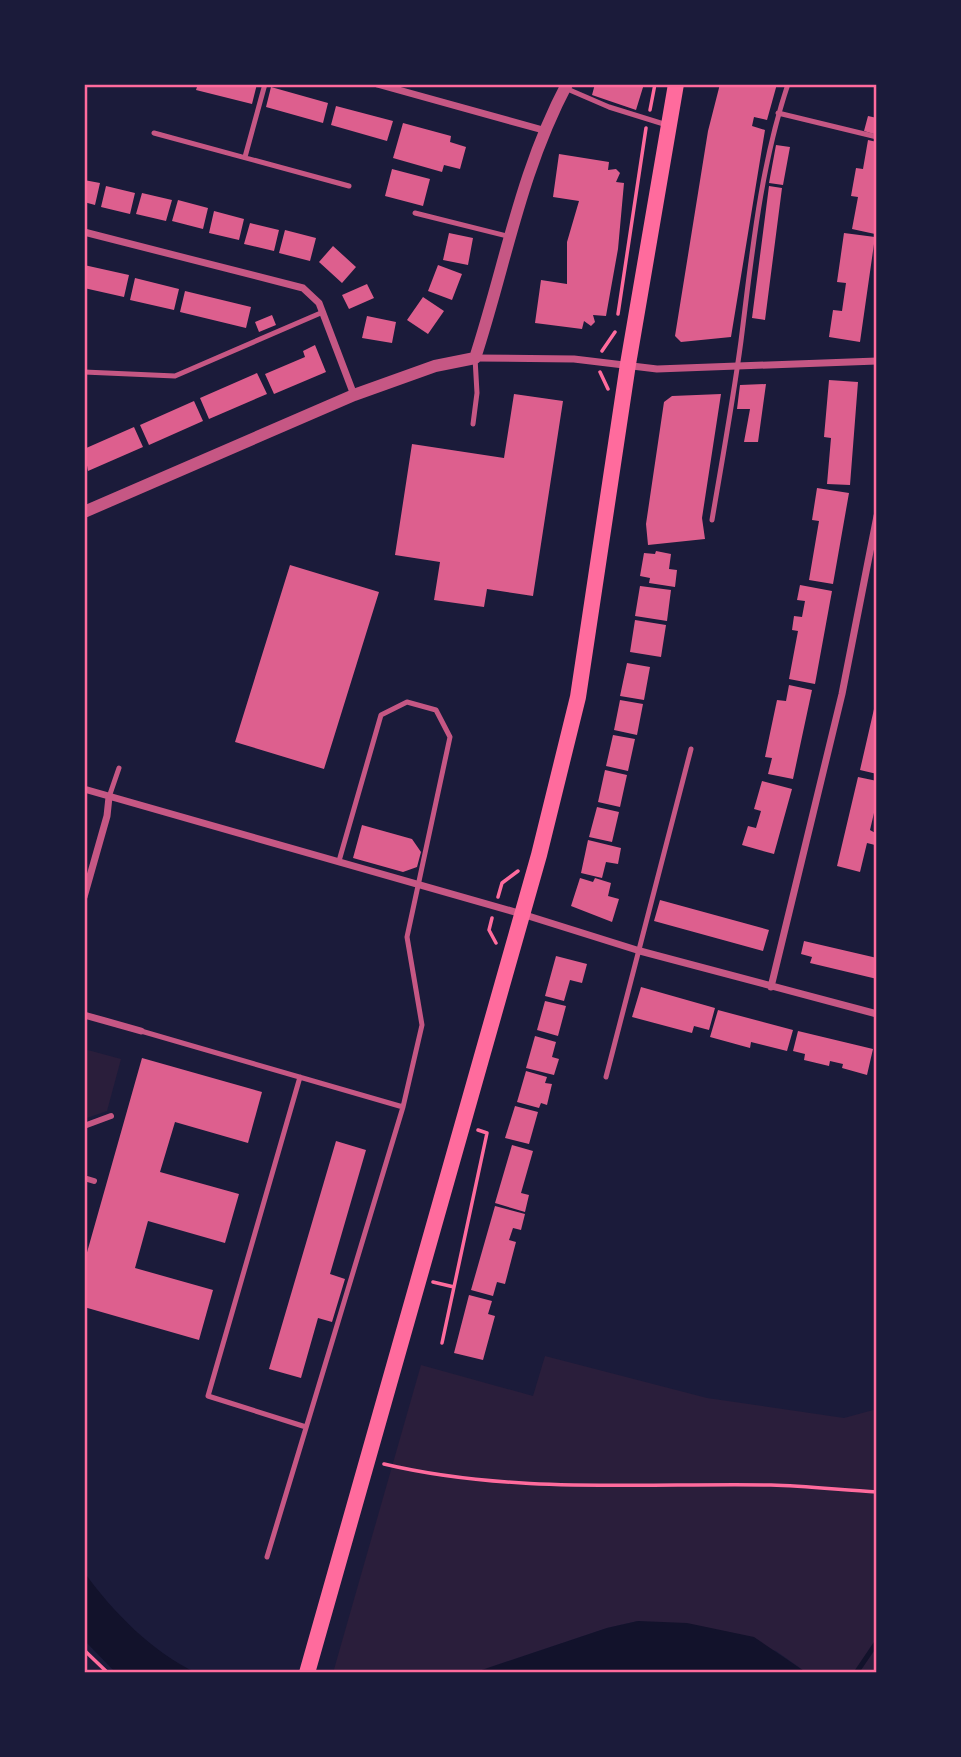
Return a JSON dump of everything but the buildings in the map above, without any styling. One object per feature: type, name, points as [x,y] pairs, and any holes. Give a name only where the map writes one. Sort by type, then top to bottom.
[{"type":"main road","points":[[309,1666],[522,914],[578,697],[628,364],[676,84]]},
{"type":"street","points":[[377,84],[543,130]]},
{"type":"street","points":[[475,358],[511,237],[519,197],[543,130],[566,86]]},
{"type":"street","points":[[84,232],[303,288],[319,303],[354,395]]},
{"type":"street","points":[[84,512],[354,395],[435,366],[475,358],[574,359],[657,369],[877,361]]},
{"type":"street","points":[[771,987],[874,553],[877,516]]},
{"type":"street","points":[[84,789],[522,914],[640,951],[877,1013]]},
{"type":"street","points":[[84,897],[107,816],[109,797]]},
{"type":"street","points":[[84,1015],[141,1031]]},
{"type":"street","points":[[84,1126],[111,1116]]},
{"type":"street","points":[[84,1178],[94,1181]]},
{"type":"lane","points":[[245,157],[265,84]]},
{"type":"lane","points":[[712,520],[737,365],[761,183],[788,84]]},
{"type":"lane","points":[[566,86],[609,107],[669,125]]},
{"type":"lane","points":[[778,113],[877,137]]},
{"type":"lane","points":[[154,133],[349,187]]},
{"type":"lane","points":[[415,212],[511,237]]},
{"type":"lane","points":[[84,372],[175,376],[323,312]]},
{"type":"lane","points":[[473,424],[477,393],[475,358]]},
{"type":"lane","points":[[267,1557],[403,1107],[422,1025],[407,937],[421,885],[450,737],[436,710],[407,702],[381,715],[339,861]]},
{"type":"lane","points":[[606,1077],[691,749]]},
{"type":"lane","points":[[109,797],[119,768]]},
{"type":"lane","points":[[141,1031],[403,1107]]},
{"type":"lane","points":[[300,1077],[208,1396],[306,1427]]},
{"type":"path","points":[[603,350],[615,334],[654,84]]},
{"type":"path","points":[[442,1343],[488,1133],[463,1124]]},
{"type":"path","points":[[442,1284],[454,1287]]},
{"type":"path","points":[[367,1460],[437,1474],[542,1483],[773,1485],[877,1492]]},
{"type":"path","points":[[84,1650],[108,1673]]},
{"type":"shaded area","points":[[84,1049],[121,1059],[107,1111],[84,1119]]},
{"type":"shaded area","points":[[545,1356],[707,1398],[844,1418],[877,1409],[877,1673],[807,1673],[776,1651],[638,1621],[607,1628],[473,1673],[333,1673],[421,1365],[533,1396]]},
{"type":"shaded area","points":[[84,1572],[134,1630],[181,1665],[197,1673],[116,1673],[84,1640]]},
{"type":"shaded area","points":[[638,1621],[687,1623],[754,1637],[807,1673],[473,1673],[607,1628]]},
{"type":"waterway","points":[[856,1673],[877,1642]]}]
